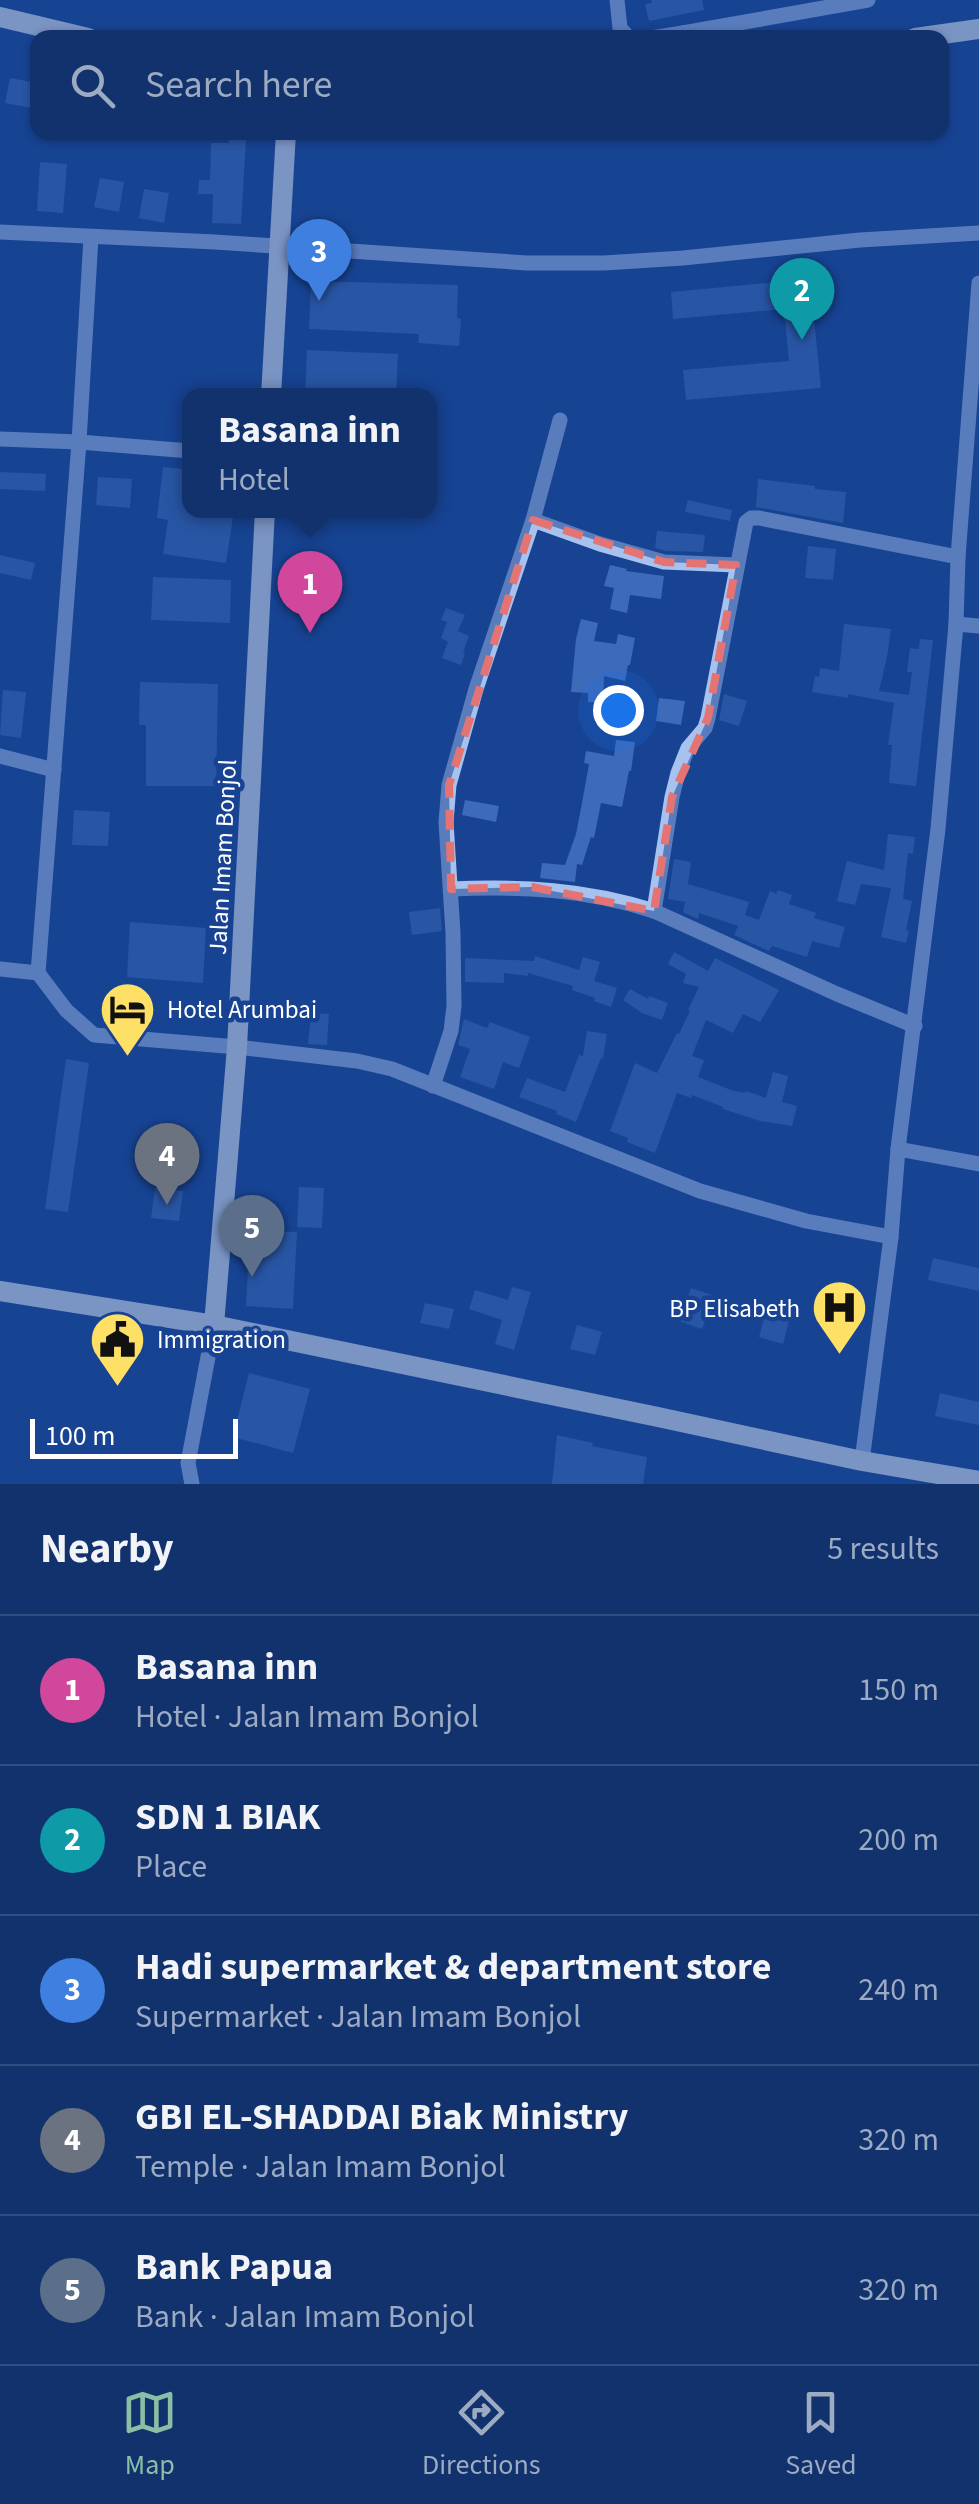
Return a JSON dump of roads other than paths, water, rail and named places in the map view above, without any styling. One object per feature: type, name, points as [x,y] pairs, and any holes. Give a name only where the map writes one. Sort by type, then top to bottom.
[{"type":"main road","points":[[0,17],[54,30]]},
{"type":"main road","points":[[949,33],[979,29]]},
{"type":"main road","points":[[271,388],[286,140]]},
{"type":"main road","name":"Jalan Imam Bonjol","points":[[214,1326],[237,1046],[265,518]]},
{"type":"main road","points":[[0,1291],[214,1326],[862,1461],[979,1481]]},
{"type":"street","points":[[618,0],[622,30]]},
{"type":"street","points":[[709,30],[868,0]]},
{"type":"street","points":[[0,232],[528,263],[683,258],[860,240],[979,233]]},
{"type":"street","points":[[91,237],[80,442],[38,974],[66,1010],[94,1036],[237,1046],[392,1069],[700,1191],[806,1221],[891,1237]]},
{"type":"street","points":[[862,1461],[938,829],[979,283]]},
{"type":"street","points":[[434,1086],[451,1031],[454,1006],[454,933],[446,822],[449,786],[476,689],[533,520],[560,420]]},
{"type":"street","points":[[0,439],[182,450]]},
{"type":"street","points":[[654,911],[672,797],[685,754],[708,718],[746,522],[759,518],[958,557]]},
{"type":"street","points":[[533,520],[664,562],[736,565]]},
{"type":"street","points":[[956,624],[979,626]]},
{"type":"street","points":[[0,756],[54,770]]},
{"type":"street","points":[[450,889],[532,887],[624,901],[915,1026]]},
{"type":"street","points":[[0,969],[38,974]]},
{"type":"street","points":[[898,1149],[979,1164]]},
{"type":"street","points":[[192,1484],[188,1463],[214,1326]]},
{"type":"place","name":"Hadi supermarket & department store","points":[[319,301]]},
{"type":"place","name":"SDN 1 BIAK","points":[[802,340]]},
{"type":"place","name":"Basana inn","points":[[310,633]]},
{"type":"place","name":"Hotel Arumbai","points":[[128,1058]]},
{"type":"place","name":"GBI EL-SHADDAI Biak Ministry","points":[[167,1205]]},
{"type":"place","name":"Bank Papua","points":[[252,1277]]},
{"type":"place","name":"BP Elisabeth","points":[[839,1357]]},
{"type":"place","name":"Immigration","points":[[118,1388]]}]
